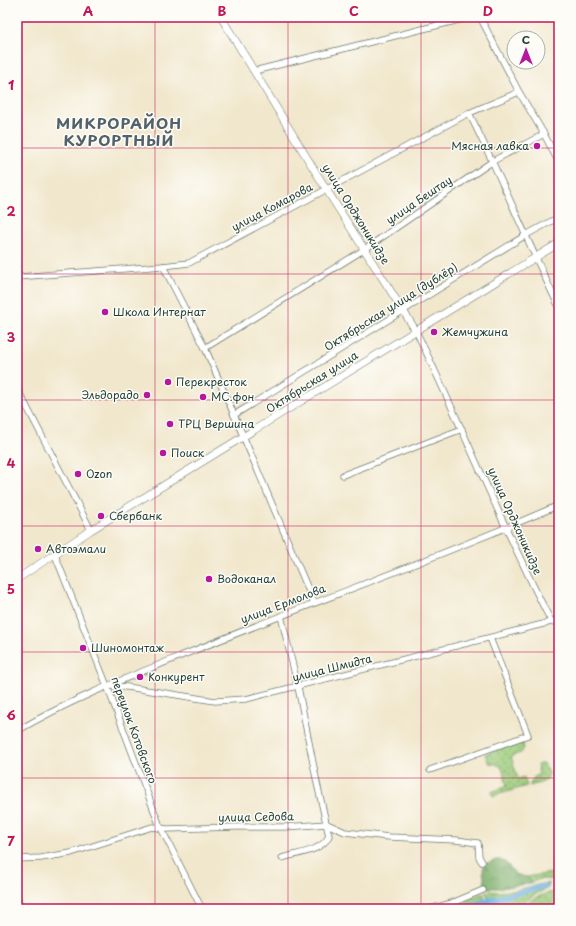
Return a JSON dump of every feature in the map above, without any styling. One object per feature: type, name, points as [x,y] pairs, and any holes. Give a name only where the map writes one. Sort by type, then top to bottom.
[{"type":"main road","name":"улица Орджоникидзе","points":[[223,18],[326,189],[416,331]]},
{"type":"main road","name":"Октябрьская улица","points":[[17,579],[91,530],[559,243]]},
{"type":"street","points":[[254,71],[472,17]]},
{"type":"street","points":[[480,17],[519,92],[559,163]]},
{"type":"street","name":"улица Комарова","points":[[17,277],[163,266],[189,262],[469,113],[519,92]]},
{"type":"street","points":[[469,113],[559,307]]},
{"type":"street","name":"улица Бештау","points":[[205,348],[365,249],[493,162],[544,134]]},
{"type":"street","name":"Октябрьская улица (дублёр)","points":[[234,415],[526,235],[559,217]]},
{"type":"street","points":[[163,266],[205,348],[314,603]]},
{"type":"street","name":"улица Орджоникидзе","points":[[416,331],[462,429],[525,572],[551,621]]},
{"type":"street","points":[[17,388],[91,530]]},
{"type":"street","points":[[343,476],[462,429]]},
{"type":"street","name":"улица Ермолова","points":[[17,731],[33,721],[107,686],[506,528],[559,505]]},
{"type":"street","name":"переулок Котовского","points":[[55,555],[107,686],[161,829],[202,909]]},
{"type":"street","points":[[281,616],[298,687],[316,783],[329,836],[326,842],[309,851],[282,858]]},
{"type":"street","name":"улица Шмидта","points":[[107,686],[127,687],[215,701],[246,699],[559,620]]},
{"type":"street","points":[[430,770],[528,735],[490,638]]},
{"type":"street","name":"улица Седова","points":[[17,859],[41,858],[71,853],[152,827],[161,829],[235,826],[286,827],[326,824],[345,832],[389,838],[456,840],[478,843],[479,857],[482,862]]},
{"type":"street","points":[[430,909],[452,903],[483,890]]},
{"type":"street","points":[[17,895],[21,909]]},
{"type":"green space","points":[[522,741],[524,748],[521,753],[511,756],[518,779],[524,777],[527,786],[493,796],[491,792],[507,786],[501,767],[489,763],[485,754]]},
{"type":"green space","points":[[544,763],[548,774],[547,779],[541,783],[530,786],[535,776],[539,774],[537,765]]},
{"type":"green space","points":[[496,860],[505,862],[515,874],[526,877],[531,881],[530,883],[501,888],[488,888],[485,886],[483,871],[484,865]]},
{"type":"green space","points":[[559,872],[559,880],[540,879],[530,883],[531,880],[526,877]]},
{"type":"green space","points":[[550,884],[489,899],[485,891],[512,891]]},
{"type":"green space","points":[[549,885],[548,888],[513,909],[491,908],[488,901]]},
{"type":"green space","points":[[559,890],[559,909],[520,909],[533,899]]},
{"type":"green space","points":[[483,893],[486,901],[456,909],[434,909],[452,904],[462,904],[465,900]]},
{"type":"waterway","points":[[459,909],[546,886]]},
{"type":"place","name":"Мясная лавка","points":[[537,146]]},
{"type":"place","name":"Школа Интернат","points":[[105,312]]},
{"type":"place","name":"Жемчужина","points":[[434,332]]},
{"type":"place","name":"Перекресток","points":[[168,382]]},
{"type":"place","name":"Эльдорадо","points":[[147,395]]},
{"type":"place","name":"МС.фон","points":[[203,397]]},
{"type":"place","name":"ТРЦ Вершина","points":[[170,424]]},
{"type":"place","name":"Поиск","points":[[163,453]]},
{"type":"place","name":"Ozon","points":[[78,474]]},
{"type":"place","name":"Сбербанк","points":[[101,516]]},
{"type":"place","name":"Автоэмали","points":[[38,549]]},
{"type":"place","name":"Водоканал","points":[[209,579]]},
{"type":"place","name":"Шиномонтаж","points":[[83,648]]},
{"type":"place","name":"Конкурент","points":[[140,677]]},
{"type":"district","name":"МИКРОРАЙОН КУРОРТНЫЙ","points":[[119,132]]}]
